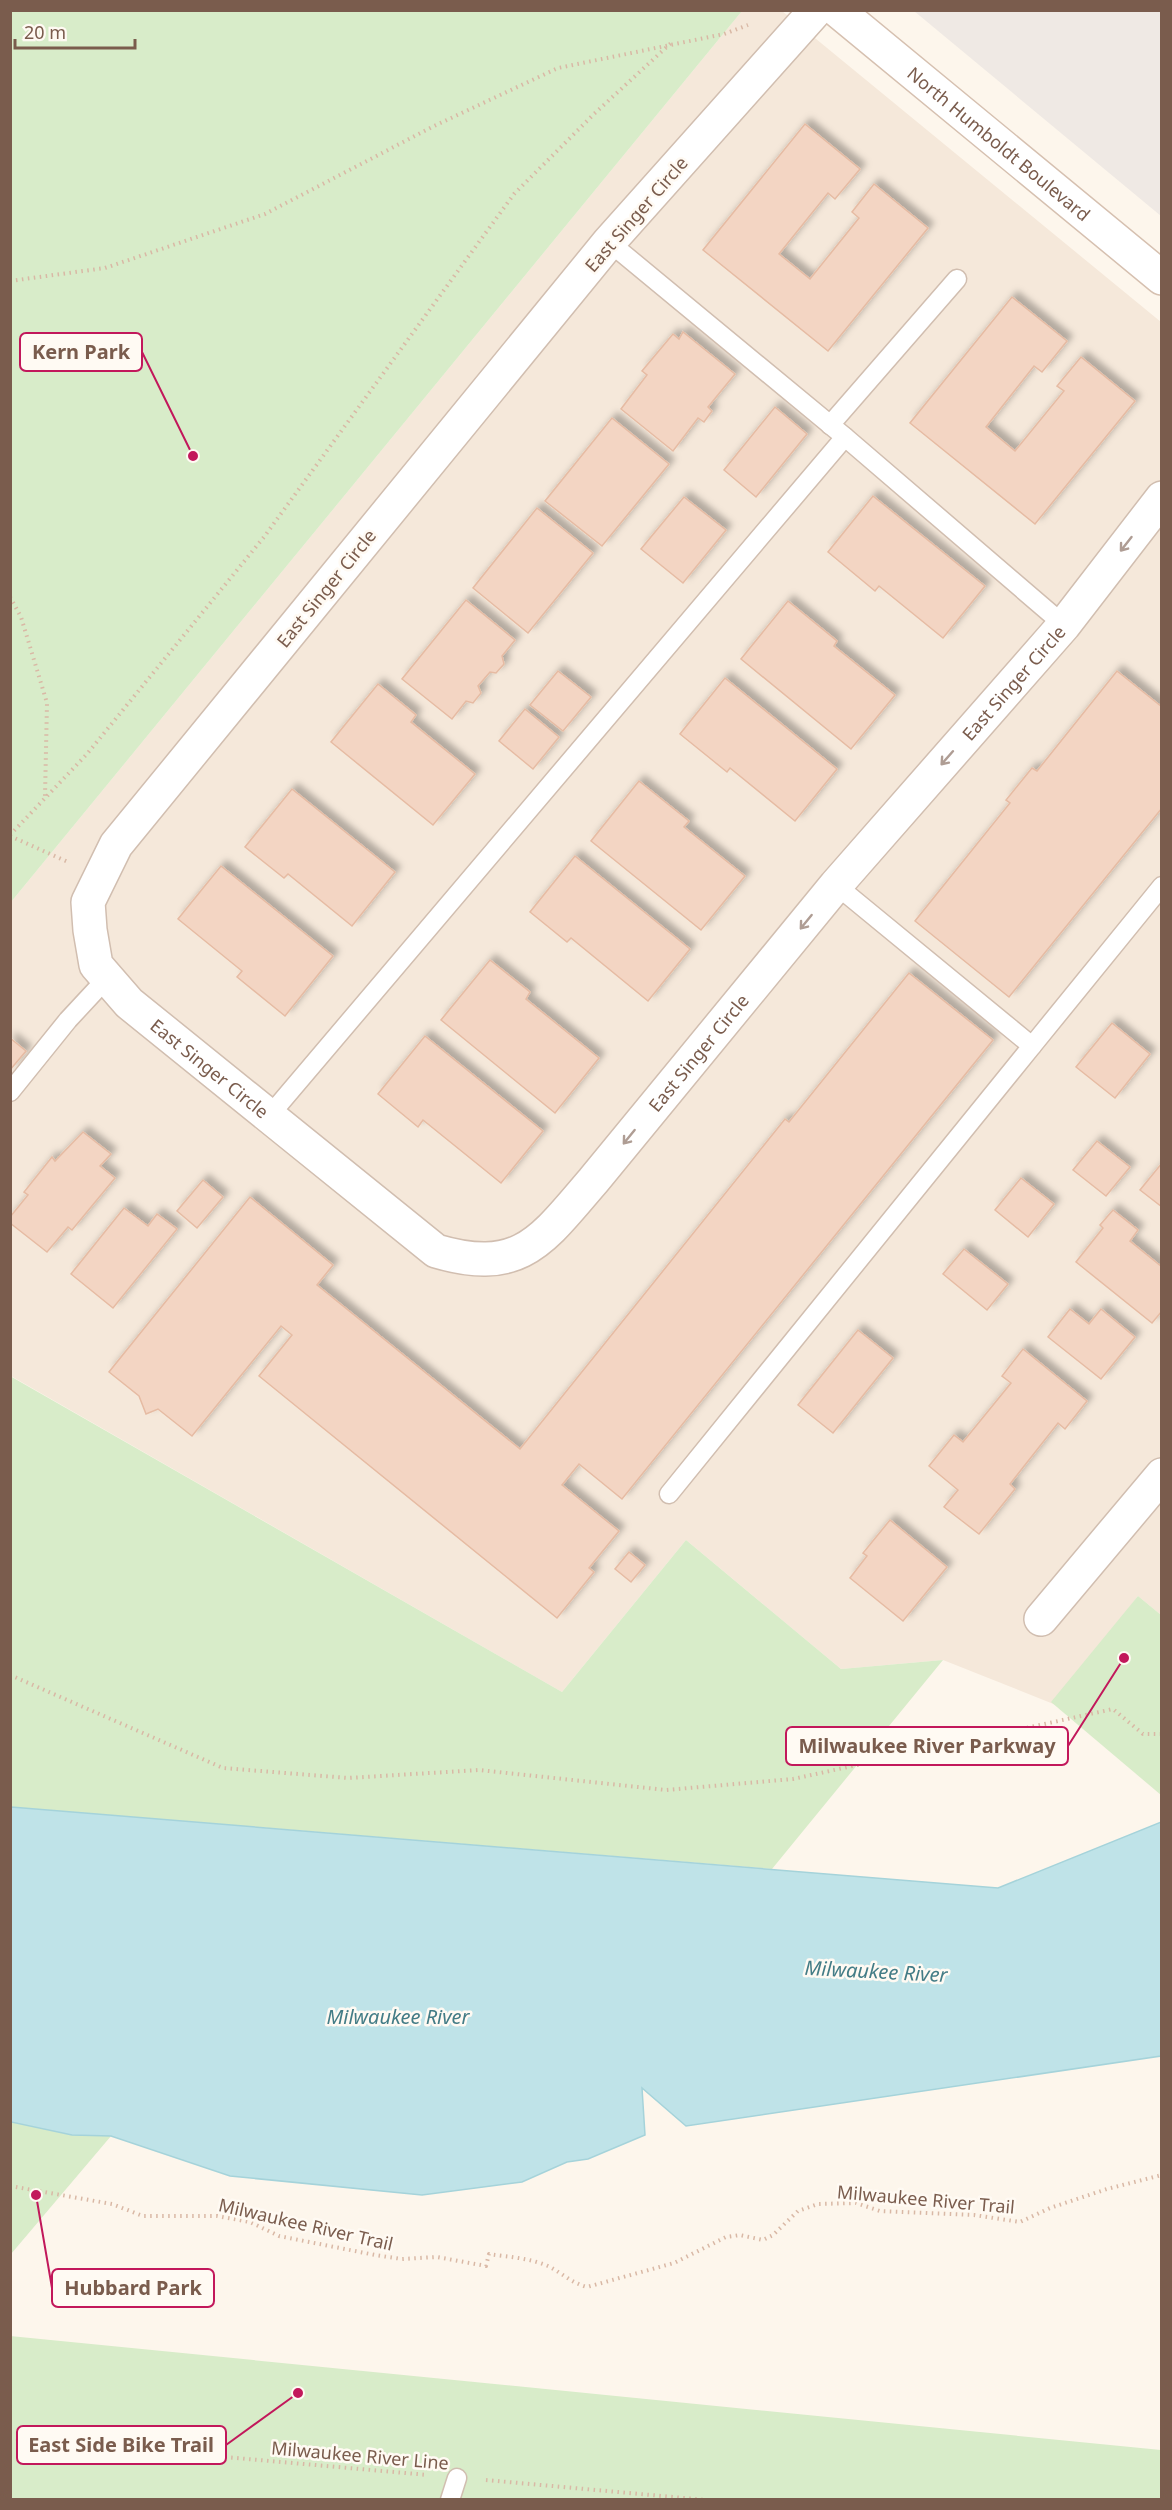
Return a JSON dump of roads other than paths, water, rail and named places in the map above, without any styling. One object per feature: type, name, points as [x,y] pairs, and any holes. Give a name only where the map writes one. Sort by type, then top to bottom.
[{"type":"street","name":"East Singer Circle","points":[[816,10],[609,242],[116,845],[99,875],[88,902],[96,965],[129,1003],[436,1251],[465,1260],[493,1260],[521,1253],[552,1228],[586,1189],[836,885],[1064,625],[1161,498]]},
{"type":"street","name":"North Humboldt Boulevard","points":[[837,10],[1161,278]]},
{"type":"street","points":[[1041,1618],[1161,1475]]},
{"type":"lane","points":[[609,242],[845,437],[1064,625]]},
{"type":"lane","points":[[830,425],[957,279]]},
{"type":"lane","points":[[270,1115],[845,437]]},
{"type":"lane","points":[[836,885],[1032,1046]]},
{"type":"lane","points":[[669,1494],[1161,886]]},
{"type":"lane","points":[[10,1092],[68,1020],[107,978]]},
{"type":"lane","points":[[450,2499],[457,2478]]},
{"type":"water","name":"Milwaukee River","points":[[11,1807],[998,1888],[1161,1822],[1161,2056],[686,2126],[642,2088],[645,2135],[588,2159],[567,2162],[522,2182],[422,2195],[230,2176],[111,2136],[72,2135],[11,2122]]},
{"type":"place","name":"Kern Park","points":[[193,456]]},
{"type":"place","name":"Milwaukee River Parkway","points":[[1124,1658]]},
{"type":"place","name":"Hubbard Park","points":[[36,2195]]},
{"type":"place","name":"East Side Bike Trail","points":[[298,2393]]}]
